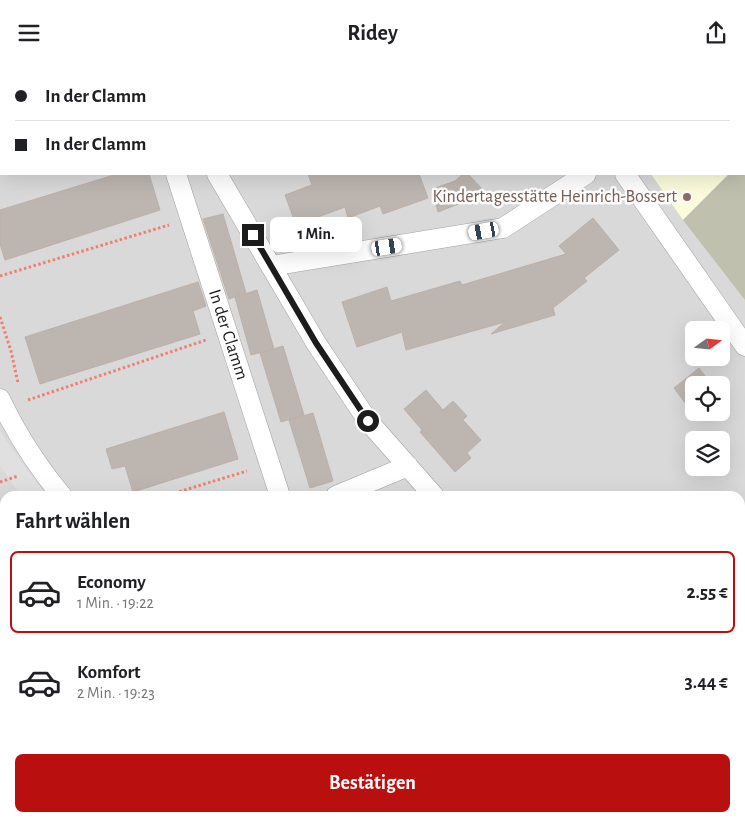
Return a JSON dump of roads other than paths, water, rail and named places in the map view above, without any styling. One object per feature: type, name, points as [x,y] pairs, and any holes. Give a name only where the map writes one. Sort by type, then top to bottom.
[{"type":"street","name":"In der Clamm","points":[[176,175],[278,491]]},
{"type":"street","points":[[218,175],[316,343],[368,421],[430,491]]},
{"type":"street","points":[[271,266],[503,228],[584,175]]},
{"type":"street","points":[[626,175],[745,345]]},
{"type":"street","points":[[0,399],[13,428],[40,469],[58,491]]},
{"type":"street","points":[[348,491],[408,466]]},
{"type":"place","name":"Kindertagesstätte Heinrich-Bossert","points":[[687,197]]}]
